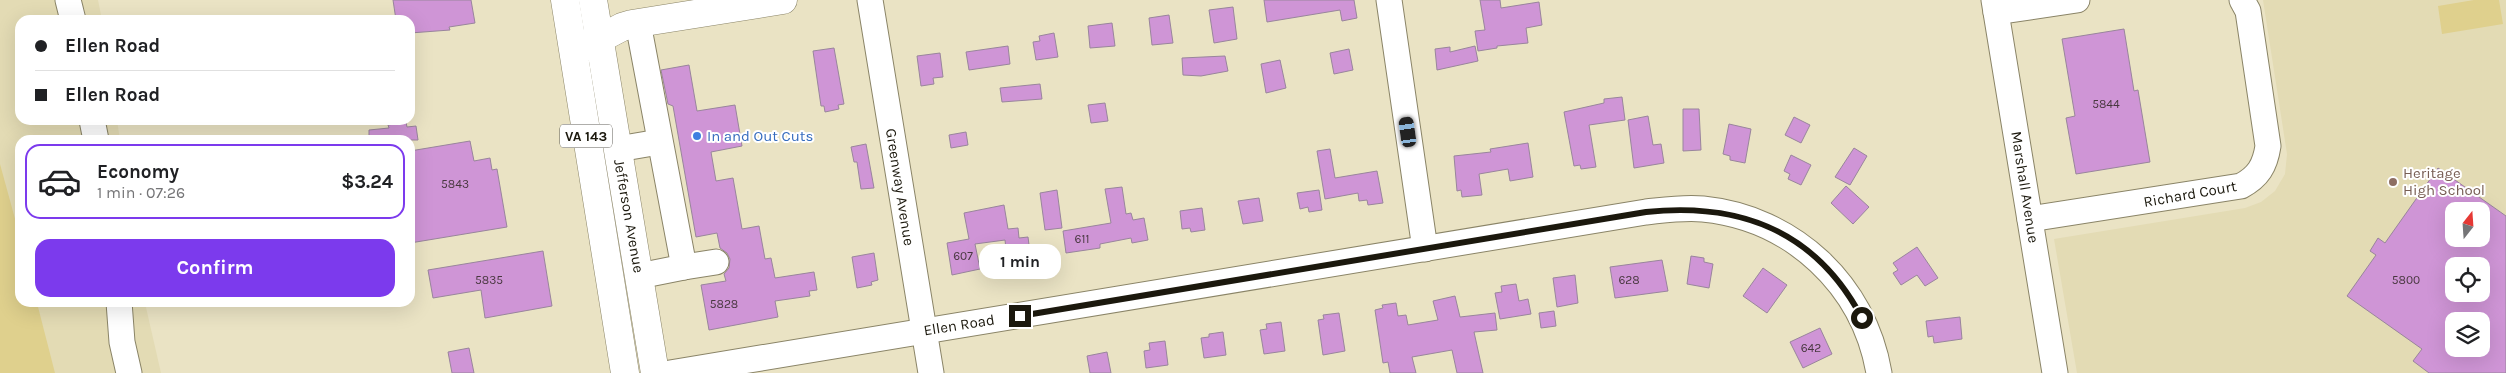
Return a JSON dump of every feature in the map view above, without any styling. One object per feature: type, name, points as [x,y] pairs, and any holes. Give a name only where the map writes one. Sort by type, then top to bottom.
[{"type":"main road","name":"Jefferson Avenue","points":[[565,0],[572,54],[625,373]]},
{"type":"main road","name":"Jefferson Avenue","points":[[593,0],[656,373]]},
{"type":"main road","points":[[572,54],[599,38],[622,27],[638,23],[666,9],[783,0]]},
{"type":"street","points":[[68,0],[71,15]]},
{"type":"street","name":"Greenway Avenue","points":[[870,0],[931,373]]},
{"type":"street","points":[[1390,0],[1425,249]]},
{"type":"street","points":[[1995,6],[2078,0]]},
{"type":"street","name":"Richard Court","points":[[2030,219],[2241,186],[2251,181],[2261,171],[2266,159],[2268,146],[2248,11],[2242,0]]},
{"type":"street","name":"Marshall Avenue","points":[[1995,6],[2056,373]]},
{"type":"street","points":[[638,23],[684,267]]},
{"type":"street","points":[[618,149],[659,142]]},
{"type":"street","name":"Ellen Road","points":[[670,373],[1646,212],[1703,209],[1750,220],[1785,236],[1811,253],[1828,269],[1853,300],[1870,336],[1879,373]]},
{"type":"street","points":[[640,276],[716,262]]},
{"type":"street","points":[[119,307],[122,342],[129,373]]},
{"type":"shaded area","points":[[0,0],[98,0],[101,15],[15,15],[15,125],[118,125],[119,135],[15,135],[15,307],[146,307],[161,373],[0,373]]},
{"type":"shaded area","name":"Heritage High School","points":[[2263,0],[2506,0],[2506,373],[2077,373],[2054,239],[2245,208],[2261,202],[2275,191],[2285,174],[2287,154]]},
{"type":"shaded area","points":[[2474,0],[2499,0],[2503,24],[2442,34],[2438,6]]},
{"type":"shaded area","points":[[0,164],[15,219],[15,307],[38,307],[55,373],[0,373]]},
{"type":"building","points":[[393,0],[471,0],[475,23],[449,27],[450,30],[415,33],[415,15],[395,15]]},
{"type":"building","points":[[1264,0],[1354,0],[1357,18],[1342,21],[1340,10],[1267,22]]},
{"type":"building","points":[[1480,0],[1500,0],[1501,8],[1539,2],[1542,25],[1526,28],[1528,43],[1497,46],[1497,48],[1478,51],[1475,31],[1485,30]]},
{"type":"building","points":[[1233,7],[1237,39],[1214,43],[1209,10]]},
{"type":"building","points":[[1169,15],[1173,43],[1152,45],[1149,18]]},
{"type":"building","points":[[1112,23],[1115,46],[1090,48],[1088,26]]},
{"type":"building","points":[[2124,29],[2134,91],[2138,90],[2150,162],[2076,174],[2066,118],[2075,116],[2062,39]]},
{"type":"building","points":[[1054,33],[1058,57],[1036,60],[1033,42],[1040,41],[1039,36]]},
{"type":"building","points":[[1008,46],[1010,64],[969,70],[966,52]]},
{"type":"building","points":[[1475,46],[1478,61],[1437,70],[1435,49],[1450,47],[1450,52]]},
{"type":"building","points":[[834,48],[844,104],[838,105],[839,109],[825,112],[824,106],[821,106],[813,51]]},
{"type":"building","points":[[1349,49],[1353,70],[1334,74],[1330,53]]},
{"type":"building","points":[[940,53],[943,77],[933,78],[934,84],[921,86],[917,56]]},
{"type":"building","points":[[1225,56],[1228,71],[1201,76],[1183,75],[1182,58]]},
{"type":"building","points":[[1280,60],[1286,88],[1266,93],[1261,64]]},
{"type":"building","points":[[689,65],[697,111],[735,105],[742,146],[711,152],[716,181],[733,178],[742,229],[759,226],[765,259],[771,258],[775,278],[814,272],[817,290],[809,291],[810,296],[775,301],[778,317],[709,330],[701,285],[726,281],[724,274],[729,268],[730,259],[727,253],[720,248],[717,233],[696,237],[673,106],[668,104],[661,70]]},
{"type":"building","points":[[1040,84],[1042,99],[1002,102],[1000,88]]},
{"type":"building","points":[[1622,97],[1625,120],[1589,125],[1596,167],[1581,169],[1580,165],[1574,166],[1564,112],[1604,103],[1604,99]]},
{"type":"building","points":[[1105,103],[1108,121],[1091,123],[1088,105]]},
{"type":"building","points":[[1683,109],[1699,109],[1701,150],[1683,151]]},
{"type":"building","points":[[1648,116],[1653,145],[1661,144],[1664,163],[1634,168],[1628,120]]},
{"type":"building","points":[[1794,117],[1810,125],[1801,143],[1785,135]]},
{"type":"building","points":[[1729,124],[1751,129],[1745,163],[1730,160],[1730,156],[1723,154]]},
{"type":"building","points":[[388,125],[416,126],[418,140],[415,140],[415,135],[369,135],[369,130],[389,128]]},
{"type":"building","points":[[966,132],[968,145],[951,148],[949,135]]},
{"type":"building","points":[[470,141],[474,161],[490,158],[492,170],[497,169],[507,227],[415,242],[415,150]]},
{"type":"building","points":[[1528,143],[1533,177],[1510,181],[1508,169],[1479,174],[1482,195],[1462,197],[1461,190],[1457,191],[1454,156],[1491,152],[1490,149]]},
{"type":"building","points":[[866,144],[874,188],[861,189],[857,162],[854,162],[851,147]]},
{"type":"building","points":[[1854,148],[1867,156],[1850,185],[1835,177]]},
{"type":"building","points":[[1330,149],[1335,178],[1377,171],[1383,203],[1368,205],[1367,200],[1359,201],[1358,193],[1325,199],[1317,151]]},
{"type":"building","points":[[1791,155],[1811,165],[1801,185],[1788,179],[1790,174],[1784,171]]},
{"type":"building","points":[[2438,168],[2486,202],[2445,202],[2445,248],[2490,248],[2490,205],[2506,216],[2506,373],[2429,373],[2413,361],[2422,349],[2347,296],[2376,255],[2370,251],[2378,238],[2385,243]]},
{"type":"building","points":[[1846,186],[1869,207],[1853,224],[1831,203]]},
{"type":"building","points":[[1122,187],[1126,214],[1131,213],[1133,220],[1144,218],[1148,240],[1132,243],[1131,238],[1100,244],[1100,248],[1066,253],[1063,231],[1111,223],[1105,189]]},
{"type":"building","points":[[1057,190],[1062,228],[1045,230],[1040,193]]},
{"type":"building","points":[[1319,190],[1322,210],[1309,212],[1308,207],[1300,209],[1297,193]]},
{"type":"building","points":[[1259,198],[1263,221],[1243,224],[1238,201]]},
{"type":"building","points":[[1004,205],[1008,229],[1018,228],[1019,238],[1028,237],[1031,260],[1016,261],[1015,258],[1007,259],[1005,240],[975,244],[980,269],[952,275],[947,243],[969,239],[964,213]]},
{"type":"building","points":[[1202,208],[1205,230],[1191,232],[1190,228],[1182,229],[1180,211]]},
{"type":"building","points":[[1917,247],[1938,278],[1925,286],[1917,275],[1901,285],[1893,273],[1898,270],[1893,263]]},
{"type":"building","points":[[543,251],[552,306],[485,318],[481,290],[433,298],[428,270]]},
{"type":"building","points":[[874,253],[878,280],[871,282],[872,285],[857,288],[852,257]]},
{"type":"building","points":[[1691,256],[1704,258],[1704,262],[1713,264],[1709,288],[1687,284]]},
{"type":"building","points":[[1662,260],[1668,291],[1615,298],[1610,267]]},
{"type":"building","points":[[1763,268],[1787,285],[1767,313],[1743,296]]},
{"type":"building","points":[[1575,275],[1578,303],[1557,307],[1553,278]]},
{"type":"building","points":[[1516,284],[1519,301],[1528,299],[1531,314],[1500,319],[1495,293],[1502,292],[1501,286]]},
{"type":"building","points":[[1455,296],[1460,317],[1495,313],[1497,330],[1474,332],[1483,373],[1457,373],[1452,350],[1412,357],[1416,373],[1390,373],[1388,362],[1383,363],[1375,310],[1383,308],[1382,305],[1396,303],[1398,316],[1406,315],[1408,325],[1438,320],[1433,301]]},
{"type":"building","points":[[1554,311],[1556,326],[1541,328],[1539,313]]},
{"type":"building","points":[[1339,313],[1345,351],[1323,355],[1318,320],[1324,319],[1323,315]]},
{"type":"building","points":[[1960,317],[1962,339],[1934,343],[1933,336],[1928,337],[1926,321]]},
{"type":"building","points":[[1281,322],[1285,351],[1264,354],[1260,330],[1267,329],[1266,324]]},
{"type":"building","points":[[1820,328],[1832,354],[1803,368],[1790,342]]},
{"type":"building","points":[[1223,332],[1226,355],[1204,358],[1201,338],[1209,337],[1209,334]]},
{"type":"building","points":[[1165,341],[1168,365],[1146,368],[1144,351],[1150,350],[1149,343]]},
{"type":"building","points":[[469,348],[474,373],[452,373],[448,352]]},
{"type":"building","points":[[1107,352],[1111,373],[1090,373],[1087,356]]},
{"type":"place","name":"In and Out Cuts","points":[[697,136]]},
{"type":"place","name":"Heritage High School","points":[[2393,182]]},
{"type":"route","points":[[1020,316],[1646,212],[1674,209],[1703,209],[1750,220],[1772,229],[1811,253],[1842,284],[1862,318]]}]
